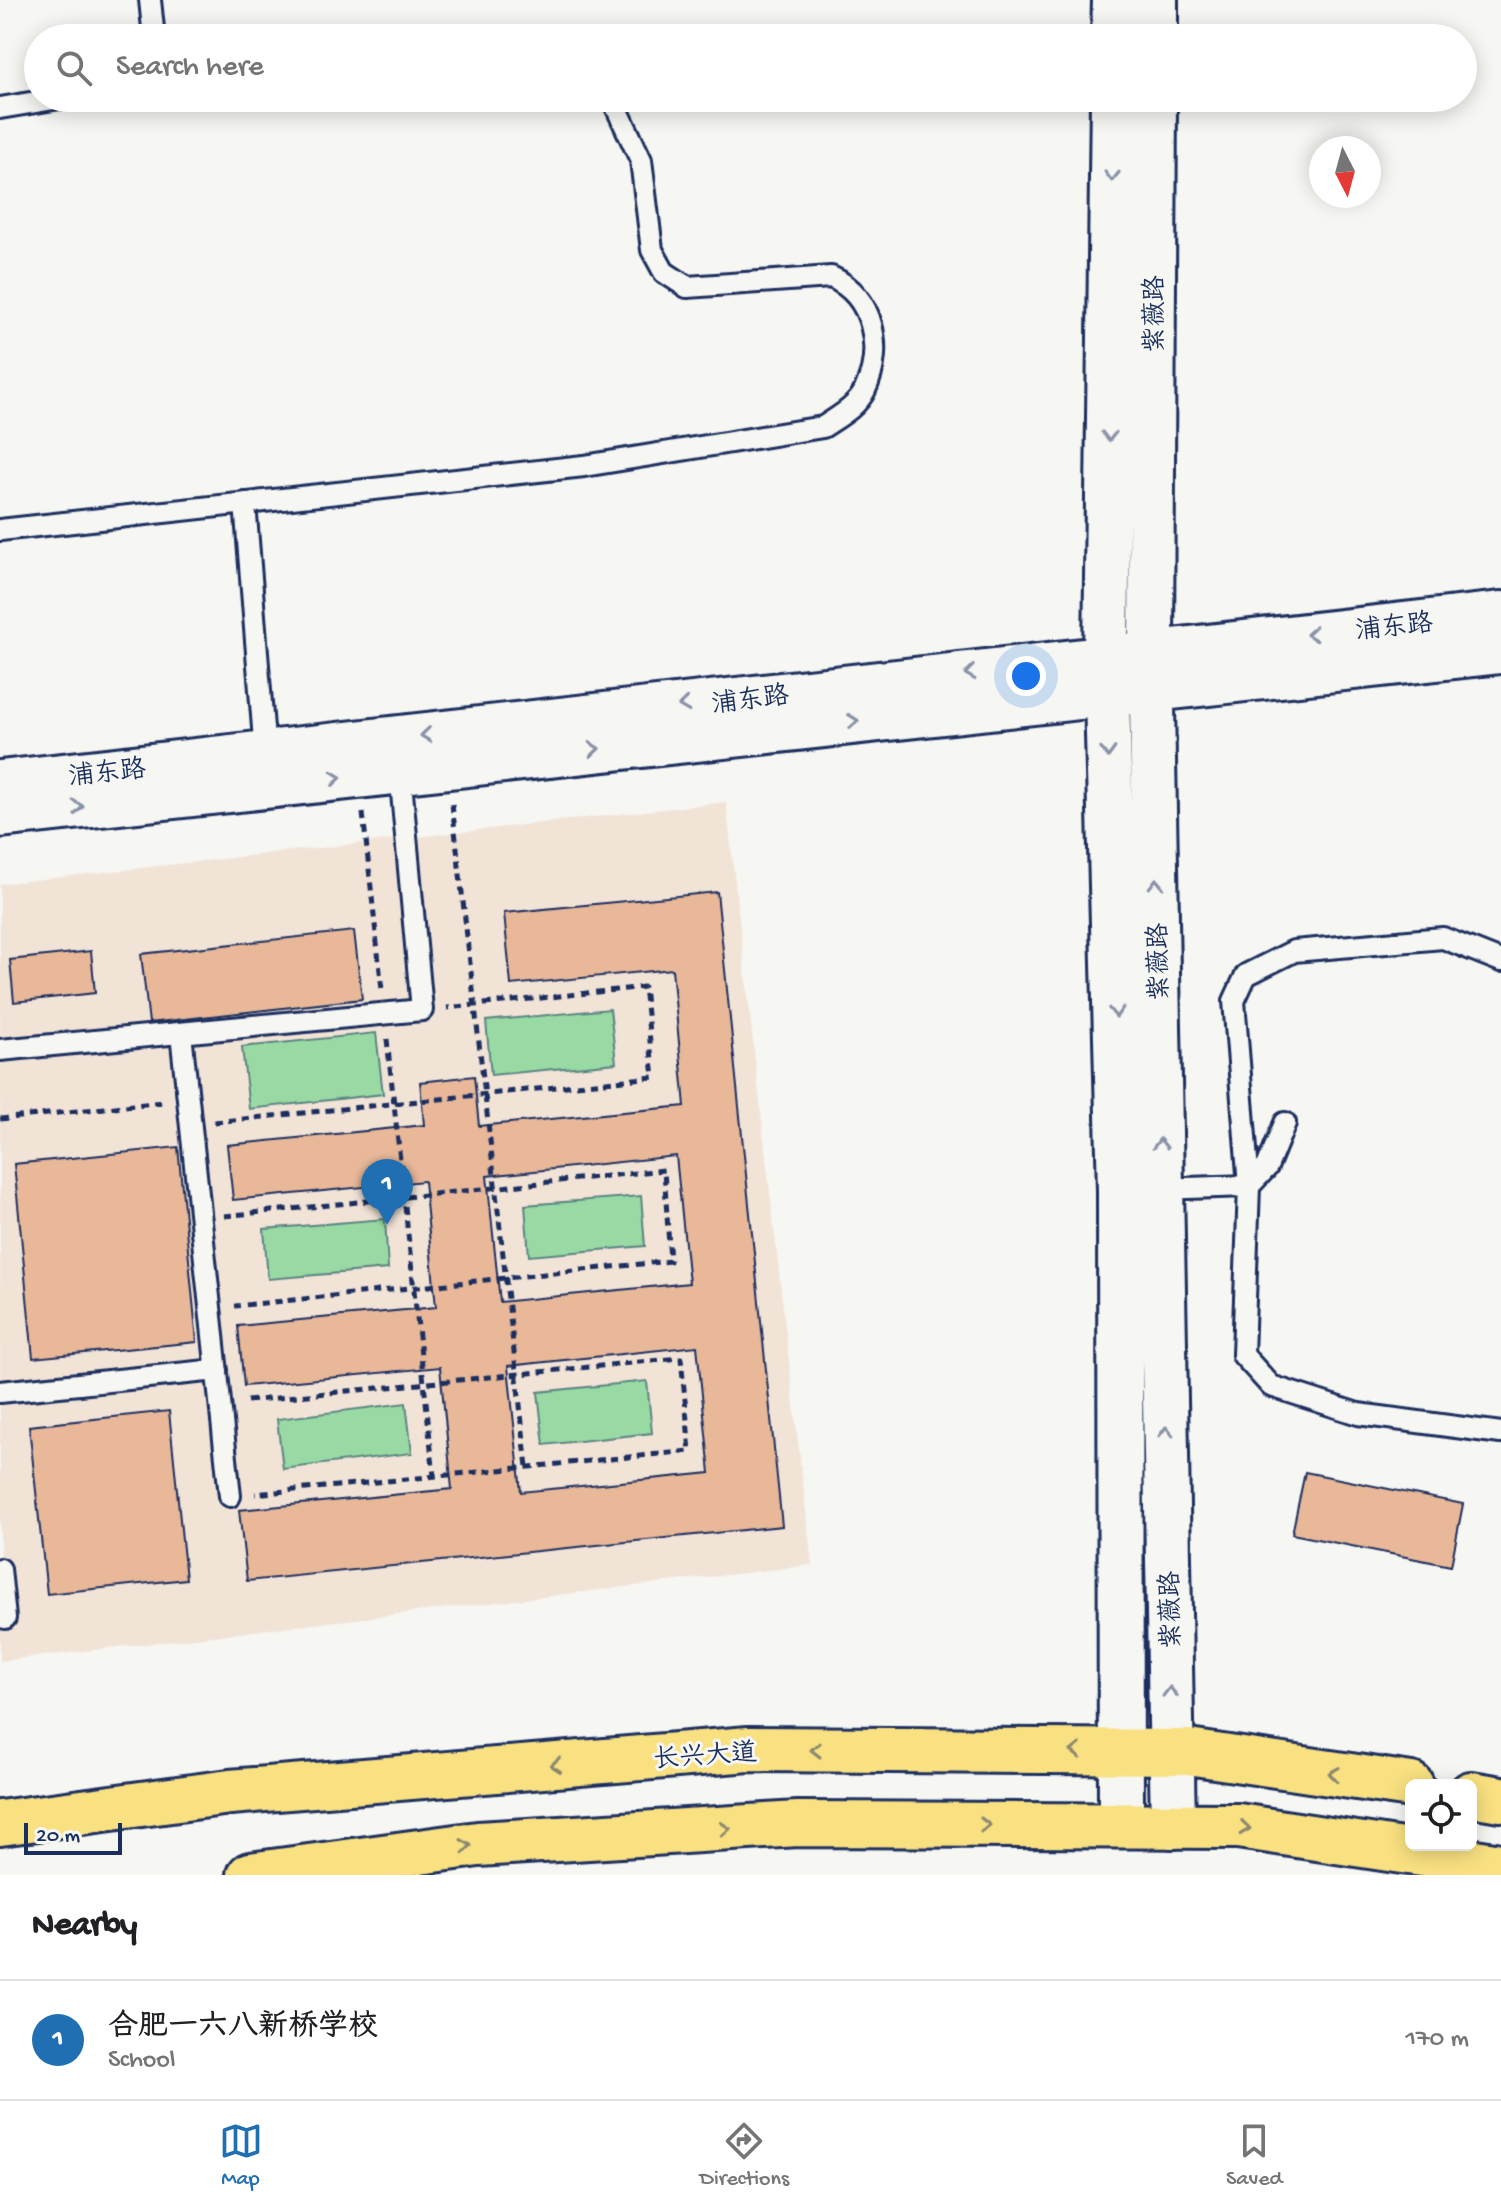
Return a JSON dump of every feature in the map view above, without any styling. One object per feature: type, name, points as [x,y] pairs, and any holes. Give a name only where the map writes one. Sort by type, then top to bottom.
[{"type":"main road","name":"长兴大道","points":[[0,1823],[230,1792],[749,1749],[1171,1752],[1405,1784]]},
{"type":"main road","points":[[1477,1795],[1501,1799]]},
{"type":"main road","points":[[250,1875],[478,1844],[798,1824],[1238,1826],[1501,1866]]},
{"type":"street","points":[[1114,24],[1115,0]]},
{"type":"street","points":[[1155,0],[1155,24]]},
{"type":"street","name":"紫薇路","points":[[1113,112],[1106,675],[1141,1190],[1173,1826]]},
{"type":"street","name":"紫薇路","points":[[1121,1825],[1120,1751],[1141,1190],[1152,670],[1154,112]]},
{"type":"street","name":"浦东路","points":[[0,783],[265,753],[1152,670],[1501,614]]},
{"type":"street","name":"浦东路","points":[[1152,670],[1501,651]]},
{"type":"street","name":"浦东路","points":[[0,815],[448,766],[1106,675]]},
{"type":"lane","points":[[150,0],[153,24]]},
{"type":"lane","points":[[0,108],[24,104]]},
{"type":"lane","points":[[0,530],[584,466],[823,427],[851,408],[865,390],[875,335],[870,319],[850,285],[831,277],[687,287],[664,272],[652,250],[641,160],[619,112]]},
{"type":"lane","points":[[245,503],[265,753]]},
{"type":"lane","points":[[0,1050],[422,1010],[380,773]]},
{"type":"lane","points":[[1501,961],[1443,938],[1294,951],[1246,975],[1234,1001],[1249,1186],[1243,1355],[1271,1386],[1358,1414],[1501,1433]]},
{"type":"lane","points":[[181,1033],[230,1496]]},
{"type":"lane","points":[[1141,1190],[1249,1186],[1267,1167],[1285,1123]]},
{"type":"lane","points":[[0,1392],[217,1370]]},
{"type":"lane","points":[[0,1569],[5,1618]]},
{"type":"path","points":[[448,766],[527,1467]]},
{"type":"path","points":[[380,773],[384,1014],[434,1476]]},
{"type":"path","points":[[191,1124],[654,1077],[644,987],[422,1010]]},
{"type":"path","points":[[0,1119],[188,1099]]},
{"type":"path","points":[[201,1218],[664,1170],[670,1261],[210,1309]]},
{"type":"path","points":[[220,1404],[681,1358],[690,1451],[230,1496]]},
{"type":"shaded area","points":[[726,802],[812,1565],[0,1661],[0,884]]},
{"type":"green space","points":[[610,1009],[616,1063],[491,1075],[486,1021]]},
{"type":"green space","points":[[376,1033],[383,1094],[249,1109],[242,1047]]},
{"type":"green space","points":[[641,1196],[645,1246],[529,1256],[525,1205]]},
{"type":"green space","points":[[385,1219],[388,1269],[268,1279],[264,1229]]},
{"type":"green space","points":[[647,1381],[652,1433],[544,1445],[538,1392]]},
{"type":"green space","points":[[406,1403],[412,1453],[283,1469],[277,1419]]},
{"type":"building","points":[[717,892],[782,1526],[247,1581],[239,1510],[452,1489],[440,1367],[244,1386],[238,1326],[436,1307],[424,1181],[233,1200],[227,1145],[424,1125],[420,1082],[474,1076],[479,1126],[685,1106],[672,969],[511,985],[504,913]],"holes":[[[676,1156],[689,1283],[500,1302],[487,1176]],[[697,1346],[710,1473],[521,1492],[508,1366]]]},
{"type":"building","points":[[354,931],[362,999],[149,1023],[141,954]]},
{"type":"building","points":[[91,951],[95,993],[14,1002],[10,960]]},
{"type":"building","points":[[178,1147],[197,1342],[33,1358],[14,1164]]},
{"type":"building","points":[[169,1411],[186,1579],[47,1594],[29,1426]]},
{"type":"building","points":[[1305,1472],[1463,1504],[1451,1566],[1292,1534]]},
{"type":"place","name":"合肥一六八新桥学校","points":[[387,1225]]}]
